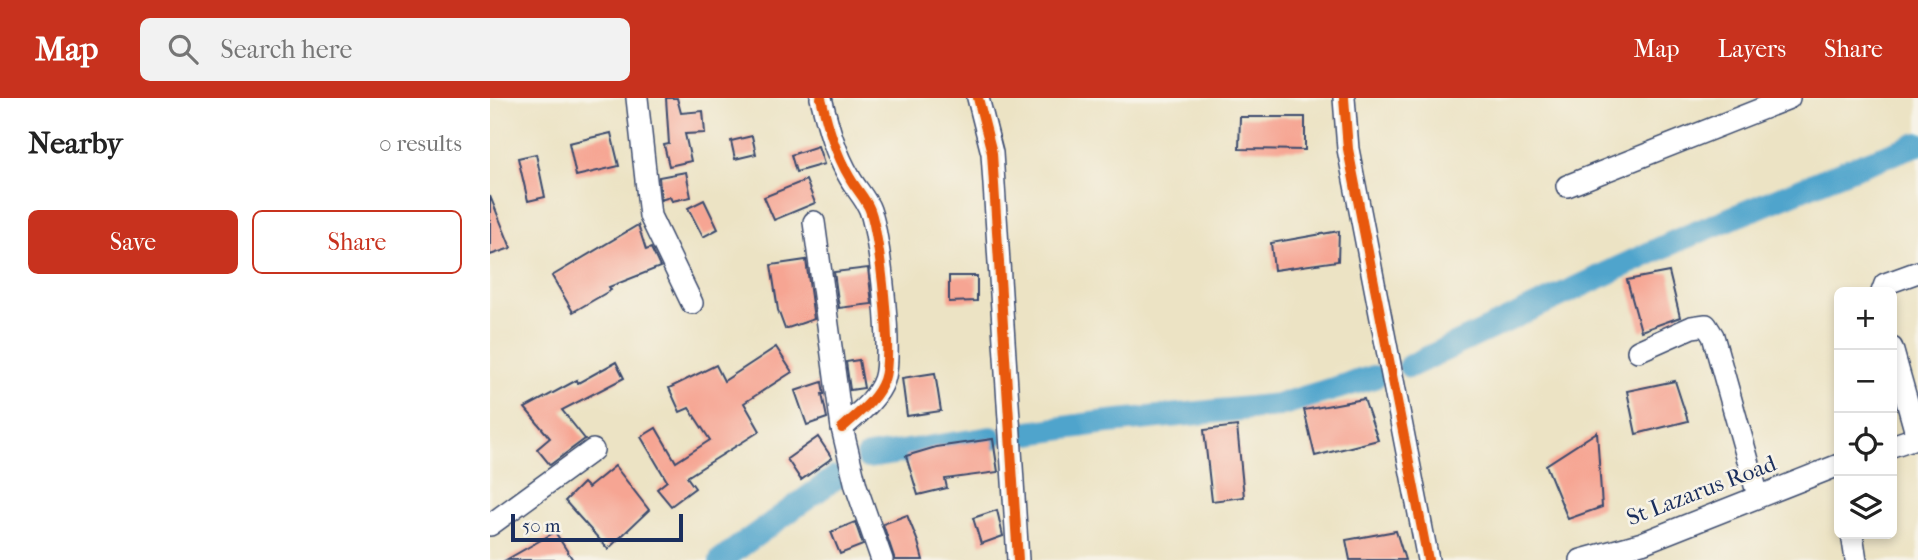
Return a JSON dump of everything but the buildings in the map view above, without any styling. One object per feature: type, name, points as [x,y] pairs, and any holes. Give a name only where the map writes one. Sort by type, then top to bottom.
[{"type":"street","points":[[637,98],[650,216],[692,303]]},
{"type":"street","points":[[821,98],[834,147],[850,179],[870,209],[880,254],[887,357],[885,379],[875,396],[842,428]]},
{"type":"street","points":[[978,98],[992,153],[1018,560]]},
{"type":"street","points":[[1344,98],[1349,149],[1428,560]]},
{"type":"street","points":[[1567,186],[1789,98]]},
{"type":"street","points":[[814,222],[842,428],[856,486],[882,560]]},
{"type":"street","points":[[1884,287],[1885,284],[1918,272]]},
{"type":"street","points":[[1639,351],[1692,327],[1706,325],[1713,336],[1758,496]]},
{"type":"street","points":[[1893,350],[1918,437],[1897,444]]},
{"type":"street","points":[[490,525],[593,450]]},
{"type":"street","name":"St Lazarus Road","points":[[1581,560],[1644,551],[1758,496],[1834,468]]},
{"type":"street","points":[[1853,539],[1856,560]]},
{"type":"waterway","points":[[1410,366],[1676,241],[1918,144]]},
{"type":"waterway","points":[[1029,433],[1099,423],[1279,405],[1374,377]]},
{"type":"waterway","points":[[868,457],[991,438]]},
{"type":"waterway","points":[[721,560],[835,478]]},
{"type":"cycle path","points":[[821,98],[840,159],[870,210],[878,244],[886,323],[884,380],[872,400],[842,428]]},
{"type":"cycle path","points":[[978,98],[992,153],[1018,560]]},
{"type":"cycle path","points":[[1344,98],[1348,149],[1428,560]]}]
